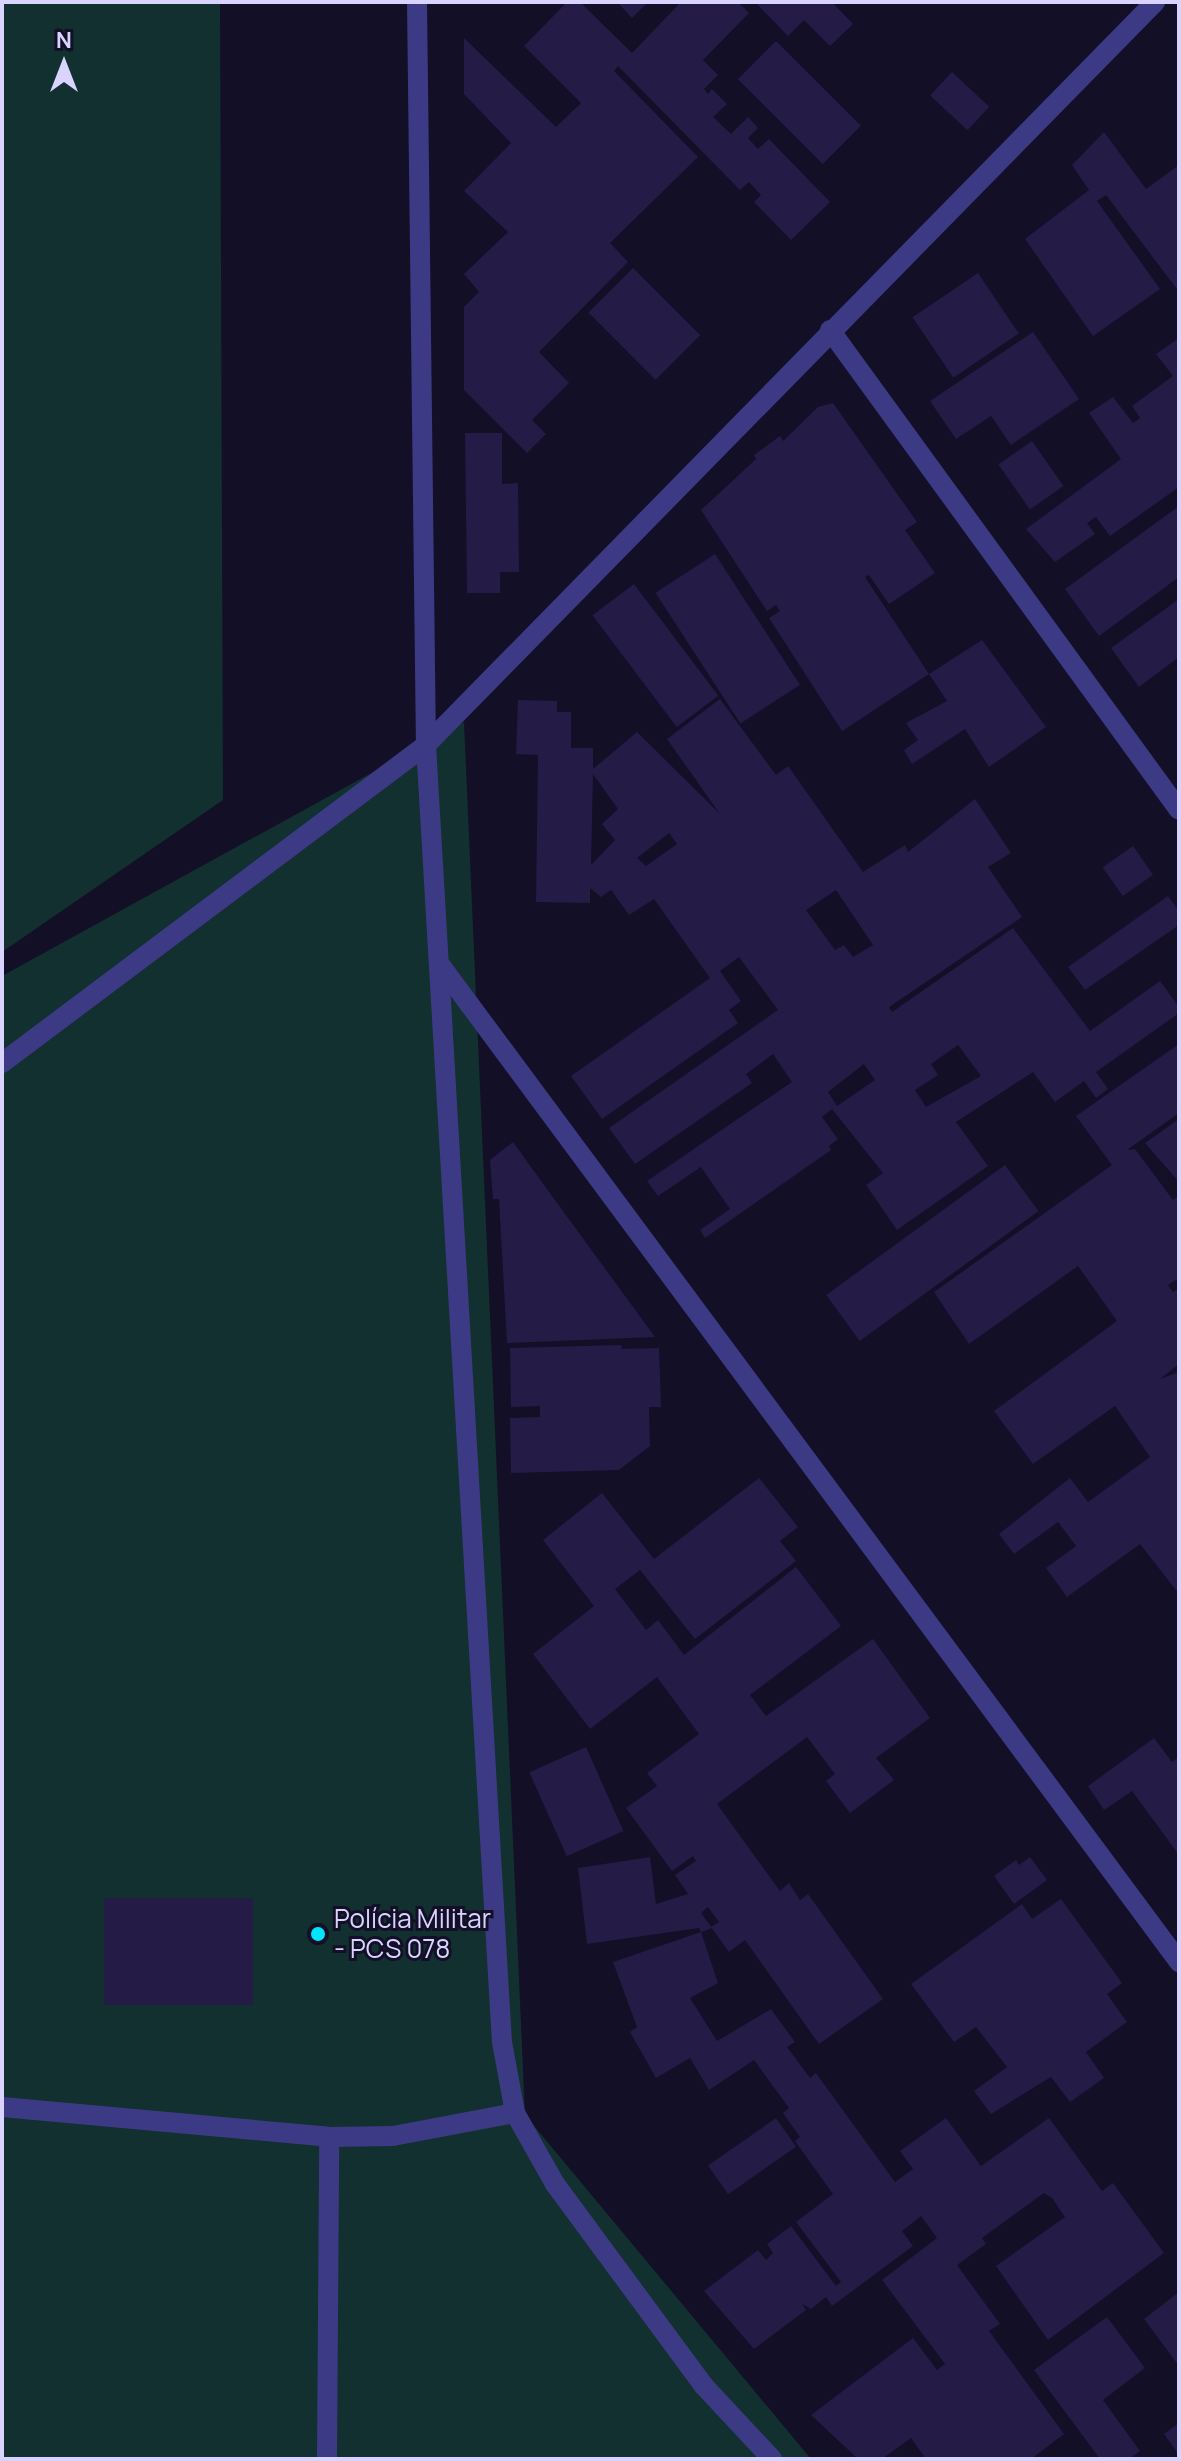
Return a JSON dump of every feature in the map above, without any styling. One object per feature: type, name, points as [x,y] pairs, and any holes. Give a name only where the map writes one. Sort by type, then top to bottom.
[{"type":"street","points":[[417,2],[426,745],[502,2042],[515,2113],[555,2184],[615,2271],[704,2386],[772,2459]]},
{"type":"street","points":[[2,1063],[426,745],[1155,2]]},
{"type":"street","points":[[830,330],[1179,810]]},
{"type":"street","points":[[440,965],[1179,1962]]},
{"type":"street","points":[[2,2107],[329,2137],[393,2136],[515,2113]]},
{"type":"street","points":[[327,2459],[329,2137]]},
{"type":"green space","points":[[2,2],[220,2],[223,800],[2,952]]},
{"type":"green space","points":[[464,722],[525,2115],[811,2459],[2,2459],[2,976]]},
{"type":"building","points":[[567,2],[580,2],[632,53],[681,2],[738,2],[749,13],[703,60],[718,75],[704,89],[708,94],[712,89],[727,104],[713,117],[731,134],[748,117],[758,128],[748,138],[758,149],[769,139],[830,202],[791,240],[754,202],[761,195],[749,182],[740,190],[618,66],[614,71],[698,157],[610,243],[628,262],[539,352],[569,383],[532,420],[546,434],[527,453],[464,390],[464,307],[479,292],[464,274],[508,232],[464,191],[511,143],[464,94],[464,38],[556,127],[581,103],[524,46]]},
{"type":"building","points":[[617,2],[648,2],[632,18]]},
{"type":"building","points":[[755,2],[832,2],[853,24],[830,46],[804,20],[788,36]]},
{"type":"building","points":[[776,41],[861,126],[823,164],[738,79]]},
{"type":"building","points":[[952,72],[989,107],[967,130],[930,95]]},
{"type":"building","points":[[1104,132],[1146,189],[1179,165],[1179,292],[1106,195],[1097,201],[1160,289],[1093,336],[1025,239],[1089,190],[1072,165]]},
{"type":"building","points":[[633,268],[700,335],[656,380],[588,313]]},
{"type":"building","points":[[978,273],[1019,334],[953,378],[913,317]]},
{"type":"building","points":[[1033,332],[1079,399],[1011,445],[991,416],[956,439],[930,401]]},
{"type":"building","points":[[1179,338],[1179,487],[1110,536],[1096,517],[1087,523],[1095,534],[1055,562],[1026,529],[1121,459],[1089,413],[1113,397],[1133,423],[1140,418],[1132,406],[1173,376],[1156,354]]},
{"type":"building","points":[[833,403],[917,522],[905,530],[935,573],[889,604],[869,575],[865,577],[929,674],[842,731],[769,618],[780,611],[776,605],[767,611],[701,510],[756,459],[754,455],[780,436],[783,441],[818,407]]},
{"type":"building","points":[[465,433],[502,433],[502,484],[518,483],[519,572],[500,572],[500,593],[467,593]]},
{"type":"building","points":[[1032,441],[1064,486],[1030,510],[998,465]]},
{"type":"building","points":[[1179,506],[1179,577],[1099,636],[1065,589]]},
{"type":"building","points":[[715,554],[800,685],[740,724],[655,593]]},
{"type":"building","points":[[634,584],[718,696],[677,727],[592,615]]},
{"type":"building","points":[[1179,599],[1179,657],[1139,687],[1111,648]]},
{"type":"building","points":[[982,640],[1046,727],[989,767],[965,729],[912,764],[904,750],[918,740],[906,723],[947,701],[929,674]]},
{"type":"building","points":[[720,699],[776,775],[788,766],[863,872],[905,845],[908,852],[975,799],[1011,853],[988,867],[1022,917],[889,1007],[892,1012],[1013,928],[1090,1031],[1160,981],[1179,1007],[1179,1013],[1096,1072],[1108,1089],[1096,1098],[1084,1081],[1055,1102],[1033,1072],[956,1122],[988,1166],[897,1230],[866,1185],[883,1173],[832,1109],[822,1117],[838,1139],[829,1146],[831,1150],[705,1238],[700,1230],[730,1209],[701,1167],[658,1196],[647,1181],[792,1082],[773,1054],[746,1074],[752,1083],[635,1164],[609,1128],[778,1010],[739,957],[720,971],[741,1001],[729,1010],[738,1023],[602,1119],[571,1076],[710,978],[654,899],[629,915],[611,890],[601,897],[590,888],[590,903],[536,902],[538,755],[516,754],[518,700],[557,701],[557,712],[571,712],[571,748],[593,748],[593,769],[637,732],[720,814],[667,739]],"holes":[[[593,774],[618,809],[602,824],[615,840],[591,865]],[[669,833],[677,844],[646,866],[637,858]],[[836,890],[873,945],[853,957],[844,945],[835,950],[806,910]],[[958,1045],[981,1076],[926,1107],[915,1090],[938,1075],[931,1064]],[[864,1064],[875,1080],[837,1106],[828,1092]]]},
{"type":"building","points":[[1133,846],[1153,875],[1123,896],[1103,867]]},
{"type":"building","points":[[1168,896],[1179,911],[1179,925],[1085,990],[1068,967]]},
{"type":"building","points":[[1179,1044],[1179,1113],[1127,1150],[1135,1149],[1173,1200],[1179,1196],[1179,1278],[1168,1285],[1173,1292],[1179,1288],[1179,1364],[1160,1379],[1179,1372],[1179,1594],[1140,1544],[1067,1597],[1046,1568],[1076,1546],[1058,1522],[1014,1554],[999,1534],[1070,1478],[1088,1502],[1150,1457],[1115,1406],[1033,1464],[994,1411],[1117,1321],[1078,1266],[969,1344],[934,1292],[1112,1165],[1076,1116]]},
{"type":"building","points":[[1179,1119],[1179,1182],[1145,1143]]},
{"type":"building","points":[[513,1142],[655,1337],[507,1343],[499,1199],[493,1199],[490,1160]]},
{"type":"building","points":[[1005,1165],[1039,1211],[860,1341],[826,1295]]},
{"type":"building","points":[[621,1345],[622,1349],[659,1348],[661,1407],[649,1407],[650,1446],[619,1470],[511,1473],[510,1418],[540,1417],[540,1406],[511,1407],[510,1348]]},
{"type":"building","points":[[759,1478],[798,1527],[780,1541],[796,1561],[695,1639],[640,1570],[615,1589],[646,1630],[658,1620],[684,1655],[796,1567],[841,1626],[750,1695],[766,1716],[873,1639],[930,1718],[876,1758],[894,1780],[850,1813],[826,1781],[835,1774],[807,1737],[717,1804],[780,1891],[789,1883],[800,1900],[808,1894],[883,1999],[819,2044],[745,1940],[729,1952],[712,1928],[701,1932],[699,1928],[587,1944],[578,1868],[650,1857],[656,1904],[688,1894],[675,1875],[696,1861],[693,1856],[672,1871],[626,1808],[657,1786],[647,1773],[699,1734],[657,1677],[590,1729],[533,1654],[594,1606],[543,1540],[602,1493],[654,1559]],"holes":[[[708,1907],[719,1922],[711,1927],[701,1913]]]},
{"type":"building","points":[[1154,1738],[1172,1762],[1179,1757],[1179,1855],[1132,1791],[1104,1810],[1088,1786]]},
{"type":"building","points":[[586,1747],[623,1831],[567,1856],[529,1772]]},
{"type":"building","points":[[1030,1857],[1047,1880],[1014,1904],[994,1876],[1016,1860],[1019,1865]]},
{"type":"building","points":[[104,1898],[253,1898],[253,2005],[104,2005]]},
{"type":"building","points":[[1061,1899],[1122,1983],[1107,1994],[1127,2022],[1086,2052],[1104,2078],[1070,2102],[1051,2077],[991,2114],[974,2091],[1007,2067],[976,2027],[954,2042],[911,1984],[1022,1904],[1032,1919]]},
{"type":"building","points":[[701,1932],[718,1983],[690,1998],[717,2041],[771,2009],[795,2042],[787,2047],[810,2078],[816,2073],[895,2182],[913,2169],[900,2151],[946,2118],[981,2166],[1049,2118],[1102,2191],[1113,2183],[1164,2253],[1048,2340],[996,2266],[1065,2217],[1052,2198],[1044,2193],[982,2238],[986,2244],[957,2265],[1000,2324],[989,2331],[1064,2434],[1031,2459],[926,2459],[911,2438],[882,2459],[858,2459],[811,2415],[913,2338],[937,2370],[945,2364],[882,2280],[937,2238],[921,2216],[902,2231],[913,2246],[832,2306],[826,2297],[811,2309],[802,2304],[806,2310],[754,2349],[704,2291],[758,2250],[766,2260],[773,2253],[767,2244],[791,2226],[836,2286],[841,2282],[796,2222],[833,2194],[795,2141],[800,2137],[783,2113],[789,2108],[754,2060],[709,2090],[690,2058],[656,2078],[630,2032],[637,2027],[613,1962]]},
{"type":"building","points":[[776,2118],[796,2147],[728,2194],[708,2166]]},
{"type":"building","points":[[1179,2292],[1179,2366],[1144,2319]]},
{"type":"building","points":[[1107,2317],[1145,2368],[1103,2400],[1140,2451],[1129,2459],[1100,2459],[1034,2370]]},
{"type":"building","points":[[1179,2423],[1179,2455],[1164,2434]]},
{"type":"place","name":"Polícia Militar - PCS 078","points":[[318,1934]]}]
